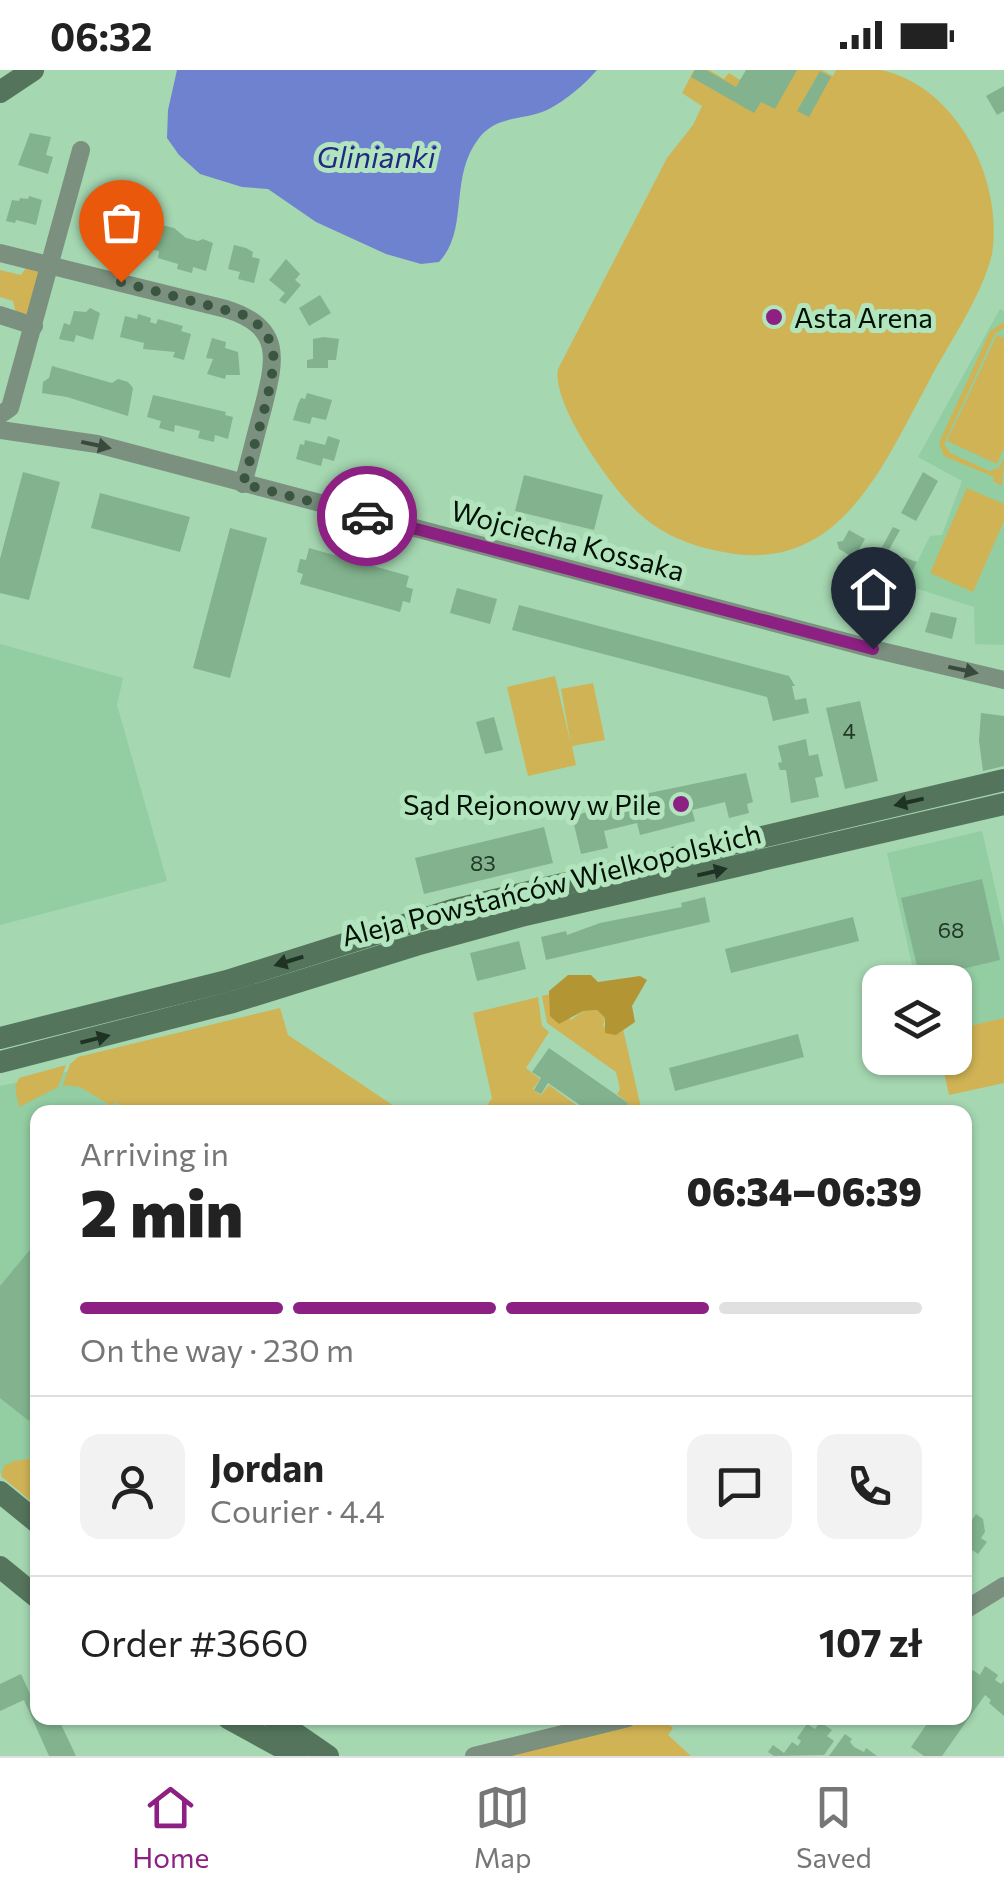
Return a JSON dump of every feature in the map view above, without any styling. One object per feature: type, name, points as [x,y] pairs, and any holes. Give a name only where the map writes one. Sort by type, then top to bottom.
[{"type":"main road","points":[[0,92],[33,70]]},
{"type":"main road","name":"Aleja Powstańców Wielkopolskich","points":[[0,1038],[227,981],[452,910],[1004,780]]},
{"type":"main road","name":"Aleja Powstańców Wielkopolskich","points":[[0,1062],[214,1007],[416,944],[525,915],[1004,804]]},
{"type":"main road","points":[[0,1492],[30,1516]]},
{"type":"main road","points":[[0,1567],[30,1591]]},
{"type":"main road","points":[[240,1725],[292,1754]]},
{"type":"main road","points":[[284,1725],[328,1756]]},
{"type":"street","points":[[0,415],[10,408],[81,150]]},
{"type":"street","points":[[0,253],[244,315],[261,328],[272,347],[272,369],[243,484]]},
{"type":"street","points":[[0,316],[34,326]]},
{"type":"street","name":"Wojciecha Kossaka","points":[[0,430],[97,444],[1004,680]]},
{"type":"street","points":[[972,1606],[1004,1586]]},
{"type":"street","points":[[474,1756],[600,1725]]},
{"type":"shaded area","name":"Asta Arena","points":[[694,70],[709,70],[724,79],[729,73],[740,80],[747,70],[822,70],[833,76],[836,70],[881,70],[908,79],[952,115],[969,140],[982,167],[994,225],[992,254],[980,287],[873,481],[825,532],[795,548],[760,555],[692,544],[646,520],[593,457],[571,419],[558,383],[558,369],[667,158],[693,125],[702,106],[682,93]]},
{"type":"shaded area","points":[[28,265],[39,270],[27,314],[16,313],[13,301],[0,297],[0,270],[21,275]]},
{"type":"shaded area","points":[[1000,309],[1004,311],[1004,645],[975,644],[974,607],[906,585],[930,536],[942,535],[962,481],[918,457]]},
{"type":"shaded area","points":[[1004,322],[944,444],[950,453],[989,471],[999,468],[1004,458],[1002,486],[993,481],[994,477],[944,456],[939,443],[990,331]]},
{"type":"shaded area","points":[[997,335],[1004,338],[1004,448],[997,464],[947,441]]},
{"type":"shaded area","points":[[967,488],[1004,504],[1004,521],[973,592],[930,573]]},
{"type":"shaded area","points":[[0,644],[123,678],[117,705],[167,881],[0,925]]},
{"type":"shaded area","points":[[555,676],[571,745],[561,689],[593,683],[605,740],[572,746],[576,765],[528,776],[507,687]]},
{"type":"shaded area","points":[[982,831],[1004,927],[1004,1018],[972,1025],[972,965],[912,965],[887,853]]},
{"type":"shaded area","points":[[568,975],[591,975],[598,982],[640,976],[647,980],[632,1006],[635,1022],[616,1035],[605,1033],[605,1018],[597,1010],[583,1011],[559,1024],[550,1016],[549,991]]},
{"type":"shaded area","points":[[550,994],[550,1000],[571,1020],[583,1011],[597,1010],[605,1018],[603,1026],[620,1033],[623,1029],[640,1105],[627,1105],[617,1094],[620,1089],[616,1072],[547,1023],[542,996]]},
{"type":"shaded area","points":[[538,997],[542,1026],[549,1032],[526,1068],[540,1079],[533,1089],[541,1095],[549,1085],[576,1105],[488,1105],[492,1098],[473,1013]]},
{"type":"shaded area","points":[[280,1008],[288,1035],[393,1105],[110,1105],[80,1087],[63,1085],[70,1064],[78,1057]]},
{"type":"shaded area","points":[[1004,1018],[1004,1083],[949,1095],[945,1075],[972,1075],[972,1025]]},
{"type":"shaded area","points":[[66,1065],[58,1087],[19,1107],[15,1087],[19,1078]]},
{"type":"shaded area","points":[[84,1068],[90,1085],[120,1105],[30,1105],[30,1498],[0,1473],[0,1086]]},
{"type":"shaded area","points":[[30,1459],[30,1500],[1,1476],[4,1466]]},
{"type":"shaded area","points":[[636,1725],[669,1725],[673,1728],[668,1735],[691,1756],[502,1756]]},
{"type":"water","name":"Glinianki","points":[[177,70],[597,70],[555,106],[503,121],[479,138],[464,170],[448,249],[439,262],[421,264],[386,254],[316,222],[268,189],[242,187],[200,174],[167,138],[168,110]]},
{"type":"building","points":[[695,70],[706,70],[736,87],[746,70],[797,70],[775,109],[761,102],[754,113],[691,77]]},
{"type":"building","points":[[820,71],[831,77],[809,117],[797,111]]},
{"type":"building","points":[[1004,86],[1004,111],[997,115],[986,96]]},
{"type":"building","points":[[30,133],[51,137],[46,155],[53,157],[48,174],[18,165]]},
{"type":"building","points":[[29,196],[42,200],[36,225],[6,221],[12,200]]},
{"type":"building","points":[[93,204],[128,217],[121,242],[108,238],[106,245],[91,241],[93,234],[86,233]]},
{"type":"building","points":[[154,223],[174,228],[186,238],[213,243],[206,271],[193,267],[192,273],[177,269],[178,264],[158,258],[159,251],[147,248]]},
{"type":"building","points":[[234,245],[246,248],[253,252],[252,257],[260,259],[254,283],[238,279],[240,272],[228,269]]},
{"type":"building","points":[[286,259],[300,274],[295,280],[301,285],[285,304],[279,300],[285,293],[269,280]]},
{"type":"building","points":[[320,295],[331,313],[309,326],[299,308]]},
{"type":"building","points":[[90,308],[100,313],[93,340],[76,335],[74,342],[59,339],[64,323],[70,325],[74,311],[86,312]]},
{"type":"building","points":[[138,314],[156,324],[158,319],[183,326],[181,331],[191,334],[184,360],[173,357],[175,352],[143,349],[144,343],[120,337],[125,316],[137,319]]},
{"type":"building","points":[[212,338],[226,342],[225,348],[238,352],[240,375],[226,375],[225,379],[207,374],[213,359],[206,358]]},
{"type":"building","points":[[313,339],[339,339],[336,360],[328,360],[328,368],[307,368],[307,360],[313,359]]},
{"type":"building","points":[[52,366],[112,383],[118,379],[128,382],[133,388],[128,416],[42,393]]},
{"type":"building","points":[[307,393],[332,400],[326,420],[312,417],[310,424],[293,420],[301,398],[305,399]]},
{"type":"building","points":[[153,395],[226,412],[225,415],[233,417],[228,439],[215,435],[214,442],[198,438],[200,431],[175,425],[174,432],[159,428],[161,421],[147,417]]},
{"type":"building","points":[[328,436],[340,440],[334,461],[323,458],[321,466],[296,459],[305,440],[325,445]]},
{"type":"building","points":[[23,472],[60,482],[29,600],[0,593],[0,559]]},
{"type":"building","points":[[923,472],[938,481],[916,521],[901,513]]},
{"type":"building","points":[[524,475],[603,495],[594,530],[515,511]]},
{"type":"building","points":[[100,493],[190,517],[180,552],[91,528]]},
{"type":"building","points":[[893,527],[900,530],[853,614],[840,609],[864,566],[870,569]]},
{"type":"building","points":[[230,528],[267,538],[230,678],[193,668]]},
{"type":"building","points":[[849,530],[865,539],[854,558],[839,549],[837,542],[843,541]]},
{"type":"building","points":[[309,548],[409,576],[406,587],[413,589],[410,603],[403,601],[400,612],[300,584],[300,559],[306,560]]},
{"type":"building","points":[[903,557],[917,562],[892,613],[880,606]]},
{"type":"building","points":[[457,588],[497,599],[490,624],[450,613]]},
{"type":"building","points":[[519,605],[789,676],[795,686],[795,700],[806,698],[809,713],[773,721],[767,697],[512,630]]},
{"type":"building","points":[[931,612],[957,618],[952,639],[925,632]]},
{"type":"building","points":[[860,701],[878,781],[845,789],[826,708]]},
{"type":"building","points":[[981,713],[1004,716],[1004,766],[983,771],[979,741]]},
{"type":"building","points":[[494,717],[503,750],[485,754],[476,722]]},
{"type":"building","points":[[806,739],[809,756],[818,754],[823,776],[815,778],[819,797],[791,803],[786,770],[780,770],[778,763],[782,762],[778,746]]},
{"type":"building","points":[[746,773],[753,802],[747,804],[749,813],[729,818],[725,802],[692,810],[695,821],[640,835],[637,823],[604,831],[608,848],[581,854],[572,816],[631,801],[630,797]]},
{"type":"building","points":[[544,827],[553,863],[424,894],[415,858]]},
{"type":"building","points":[[982,879],[1000,960],[972,967],[917,965],[901,898]]},
{"type":"building","points":[[705,897],[710,922],[546,960],[541,937],[566,931],[567,935],[600,923],[682,907],[681,903]]},
{"type":"building","points":[[853,917],[859,941],[731,973],[725,949]]},
{"type":"building","points":[[519,941],[526,969],[477,981],[470,953]]},
{"type":"building","points":[[798,1034],[804,1057],[675,1091],[669,1068]]},
{"type":"building","points":[[549,1048],[628,1103],[580,1105],[548,1083],[541,1094],[534,1090],[541,1078],[532,1072]]},
{"type":"building","points":[[30,1250],[29,1421],[0,1398],[0,1286]]},
{"type":"building","points":[[976,1514],[983,1519],[985,1532],[981,1538],[987,1542],[978,1554],[972,1550],[972,1520]]},
{"type":"building","points":[[985,1666],[998,1675],[995,1680],[1001,1684],[1004,1681],[1004,1716],[985,1695],[972,1713],[972,1671],[980,1675]]},
{"type":"building","points":[[21,1674],[30,1694],[30,1713],[24,1700],[0,1711],[0,1684]]},
{"type":"building","points":[[35,1725],[61,1725],[76,1756],[49,1756]]},
{"type":"building","points":[[806,1725],[815,1729],[824,1725],[832,1730],[827,1736],[834,1741],[824,1755],[774,1756],[768,1752],[773,1745],[784,1753],[792,1742],[798,1746],[801,1741],[797,1738]]},
{"type":"building","points":[[926,1725],[964,1725],[942,1756],[924,1756],[911,1747]]},
{"type":"building","points":[[845,1734],[854,1747],[864,1752],[866,1748],[877,1756],[829,1756]]},
{"type":"way so far","points":[[121,282],[244,315],[258,324],[269,340],[274,360],[243,484],[367,516]]},
{"type":"place","name":"Asta Arena","points":[[774,317]]},
{"type":"place","name":"Sąd Rejonowy w Pile","points":[[681,804]]},
{"type":"route","points":[[367,516],[873,649]]}]
